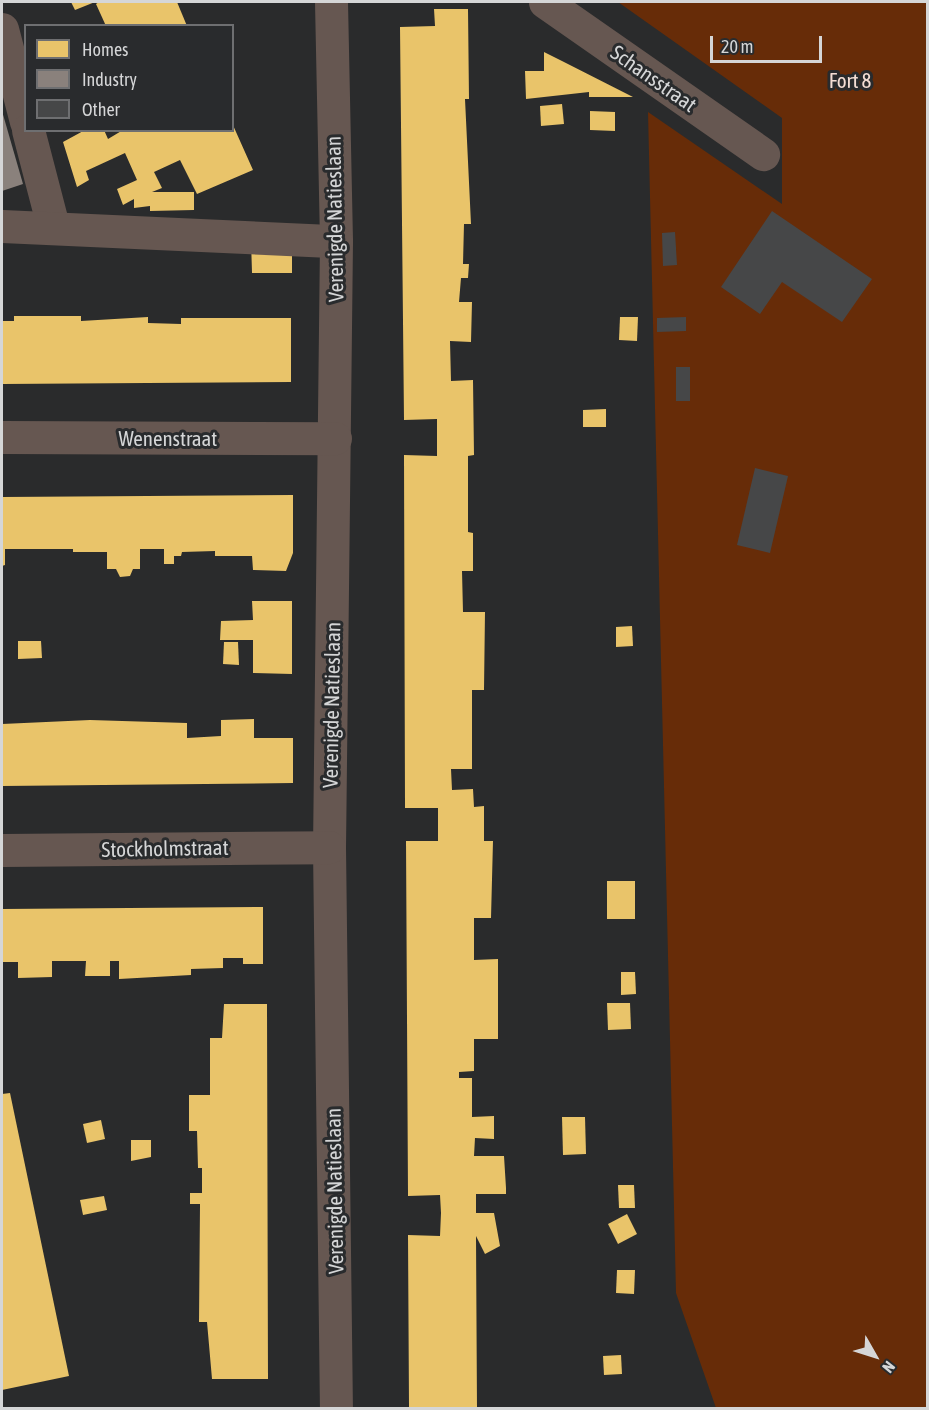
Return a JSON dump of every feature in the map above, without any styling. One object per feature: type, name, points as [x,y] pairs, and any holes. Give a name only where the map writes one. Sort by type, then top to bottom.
[{"type":"street","name":"Verenigde Natieslaan","points":[[331,2],[336,241],[329,847],[336,1408]]},
{"type":"street","name":"Schansstraat","points":[[544,2],[763,154]]},
{"type":"street","points":[[2,29],[24,114]]},
{"type":"street","points":[[28,132],[52,226]]},
{"type":"street","points":[[2,226],[52,226],[336,241]]},
{"type":"street","name":"Wenenstraat","points":[[2,437],[335,438]]},
{"type":"street","name":"Stockholmstraat","points":[[2,850],[329,847]]},
{"type":"green space","name":"Fort 8","points":[[618,2],[927,2],[927,1408],[716,1408],[676,1293],[648,112],[782,204],[782,118]]},
{"type":"building: Homes","points":[[71,2],[95,2],[75,10]]},
{"type":"building: Homes","points":[[99,2],[177,2],[186,24],[105,24],[96,4]]},
{"type":"building: Homes","points":[[434,9],[468,9],[469,99],[465,99],[471,224],[464,224],[463,264],[469,264],[468,278],[461,278],[459,302],[472,302],[471,342],[450,341],[451,381],[473,380],[474,455],[468,456],[468,532],[473,533],[473,571],[462,571],[463,612],[485,612],[484,690],[472,690],[472,769],[451,769],[452,790],[473,789],[474,807],[484,806],[484,841],[493,841],[491,918],[474,918],[474,960],[498,959],[498,1039],[474,1039],[474,1071],[459,1072],[459,1078],[472,1078],[472,1117],[494,1116],[494,1139],[475,1138],[474,1156],[504,1156],[506,1188],[506,1194],[476,1194],[476,1213],[494,1213],[500,1246],[485,1254],[476,1236],[477,1408],[409,1408],[408,1235],[440,1236],[441,1213],[440,1195],[408,1196],[406,841],[438,841],[438,808],[405,808],[404,455],[437,456],[437,419],[404,420],[400,27],[435,26]]},
{"type":"building: Homes","points":[[544,52],[633,97],[589,97],[589,92],[526,99],[525,71],[544,71]]},
{"type":"building: Homes","points":[[562,104],[564,124],[541,126],[540,106]]},
{"type":"building: Homes","points":[[590,111],[615,112],[615,131],[590,130]]},
{"type":"building: Homes","points":[[234,127],[253,170],[197,194],[180,160],[154,172],[162,188],[152,192],[194,192],[194,210],[150,211],[150,206],[134,208],[134,199],[123,205],[117,189],[137,180],[125,153],[86,171],[89,180],[77,187],[63,142],[81,132],[105,132],[108,139],[120,132],[234,132]]},
{"type":"building: Homes","points":[[251,240],[292,240],[292,273],[252,273]]},
{"type":"building: Homes","points":[[14,316],[81,316],[81,321],[148,317],[148,323],[181,324],[181,318],[291,318],[291,382],[2,384],[2,321],[14,321]]},
{"type":"building: Homes","points":[[620,317],[638,317],[637,341],[619,340]]},
{"type":"building: Homes","points":[[606,409],[606,427],[583,427],[583,410]]},
{"type":"building: Homes","points":[[293,495],[293,553],[286,571],[253,570],[252,556],[215,556],[215,551],[182,552],[181,556],[174,556],[174,564],[164,564],[164,549],[140,549],[140,569],[133,569],[130,576],[120,577],[116,569],[107,569],[107,552],[73,552],[73,549],[5,549],[5,565],[2,566],[2,497]]},
{"type":"building: Homes","points":[[252,601],[292,601],[292,674],[253,673],[253,640],[220,640],[221,621],[253,620]]},
{"type":"building: Homes","points":[[632,626],[633,646],[616,647],[616,627]]},
{"type":"building: Homes","points":[[18,641],[41,641],[42,658],[18,659]]},
{"type":"building: Homes","points":[[224,642],[238,642],[239,665],[223,664]]},
{"type":"building: Homes","points":[[254,719],[254,738],[293,738],[293,783],[2,786],[2,724],[90,720],[187,723],[187,738],[221,736],[221,720]]},
{"type":"building: Homes","points":[[607,881],[635,881],[635,919],[607,919]]},
{"type":"building: Homes","points":[[263,907],[263,964],[243,964],[243,958],[223,958],[223,968],[191,969],[191,975],[119,979],[119,961],[110,961],[110,976],[85,976],[86,961],[52,961],[52,977],[18,978],[18,962],[2,962],[2,909]]},
{"type":"building: Homes","points":[[621,972],[635,972],[636,994],[621,995]]},
{"type":"building: Homes","points":[[607,1003],[630,1003],[631,1029],[608,1030]]},
{"type":"building: Homes","points":[[224,1004],[267,1004],[268,1379],[212,1379],[207,1322],[199,1322],[200,1204],[190,1204],[190,1193],[202,1193],[202,1168],[198,1168],[197,1131],[189,1131],[189,1095],[210,1095],[210,1038],[222,1038]]},
{"type":"building: Homes","points":[[10,1093],[69,1376],[2,1390],[2,1094]]},
{"type":"building: Homes","points":[[562,1117],[585,1117],[586,1154],[563,1155]]},
{"type":"building: Homes","points":[[101,1120],[105,1139],[87,1143],[83,1124]]},
{"type":"building: Homes","points":[[131,1140],[151,1140],[151,1157],[131,1161]]},
{"type":"building: Homes","points":[[618,1185],[634,1185],[635,1208],[619,1208]]},
{"type":"building: Homes","points":[[104,1196],[107,1210],[83,1215],[80,1200]]},
{"type":"building: Homes","points":[[627,1214],[637,1234],[618,1244],[608,1224]]},
{"type":"building: Homes","points":[[617,1270],[635,1270],[634,1294],[616,1293]]},
{"type":"building: Homes","points":[[621,1355],[622,1374],[604,1375],[603,1356]]},
{"type":"building: Industry","points":[[2,111],[23,184],[2,191]]},
{"type":"building: Other","points":[[772,211],[872,279],[842,322],[782,282],[760,314],[721,287]]},
{"type":"building: Other","points":[[675,232],[677,265],[663,266],[662,233]]},
{"type":"building: Other","points":[[686,317],[686,331],[657,332],[657,318]]},
{"type":"building: Other","points":[[676,367],[690,367],[690,401],[676,401]]},
{"type":"building: Other","points":[[755,468],[788,476],[770,553],[737,545]]}]
